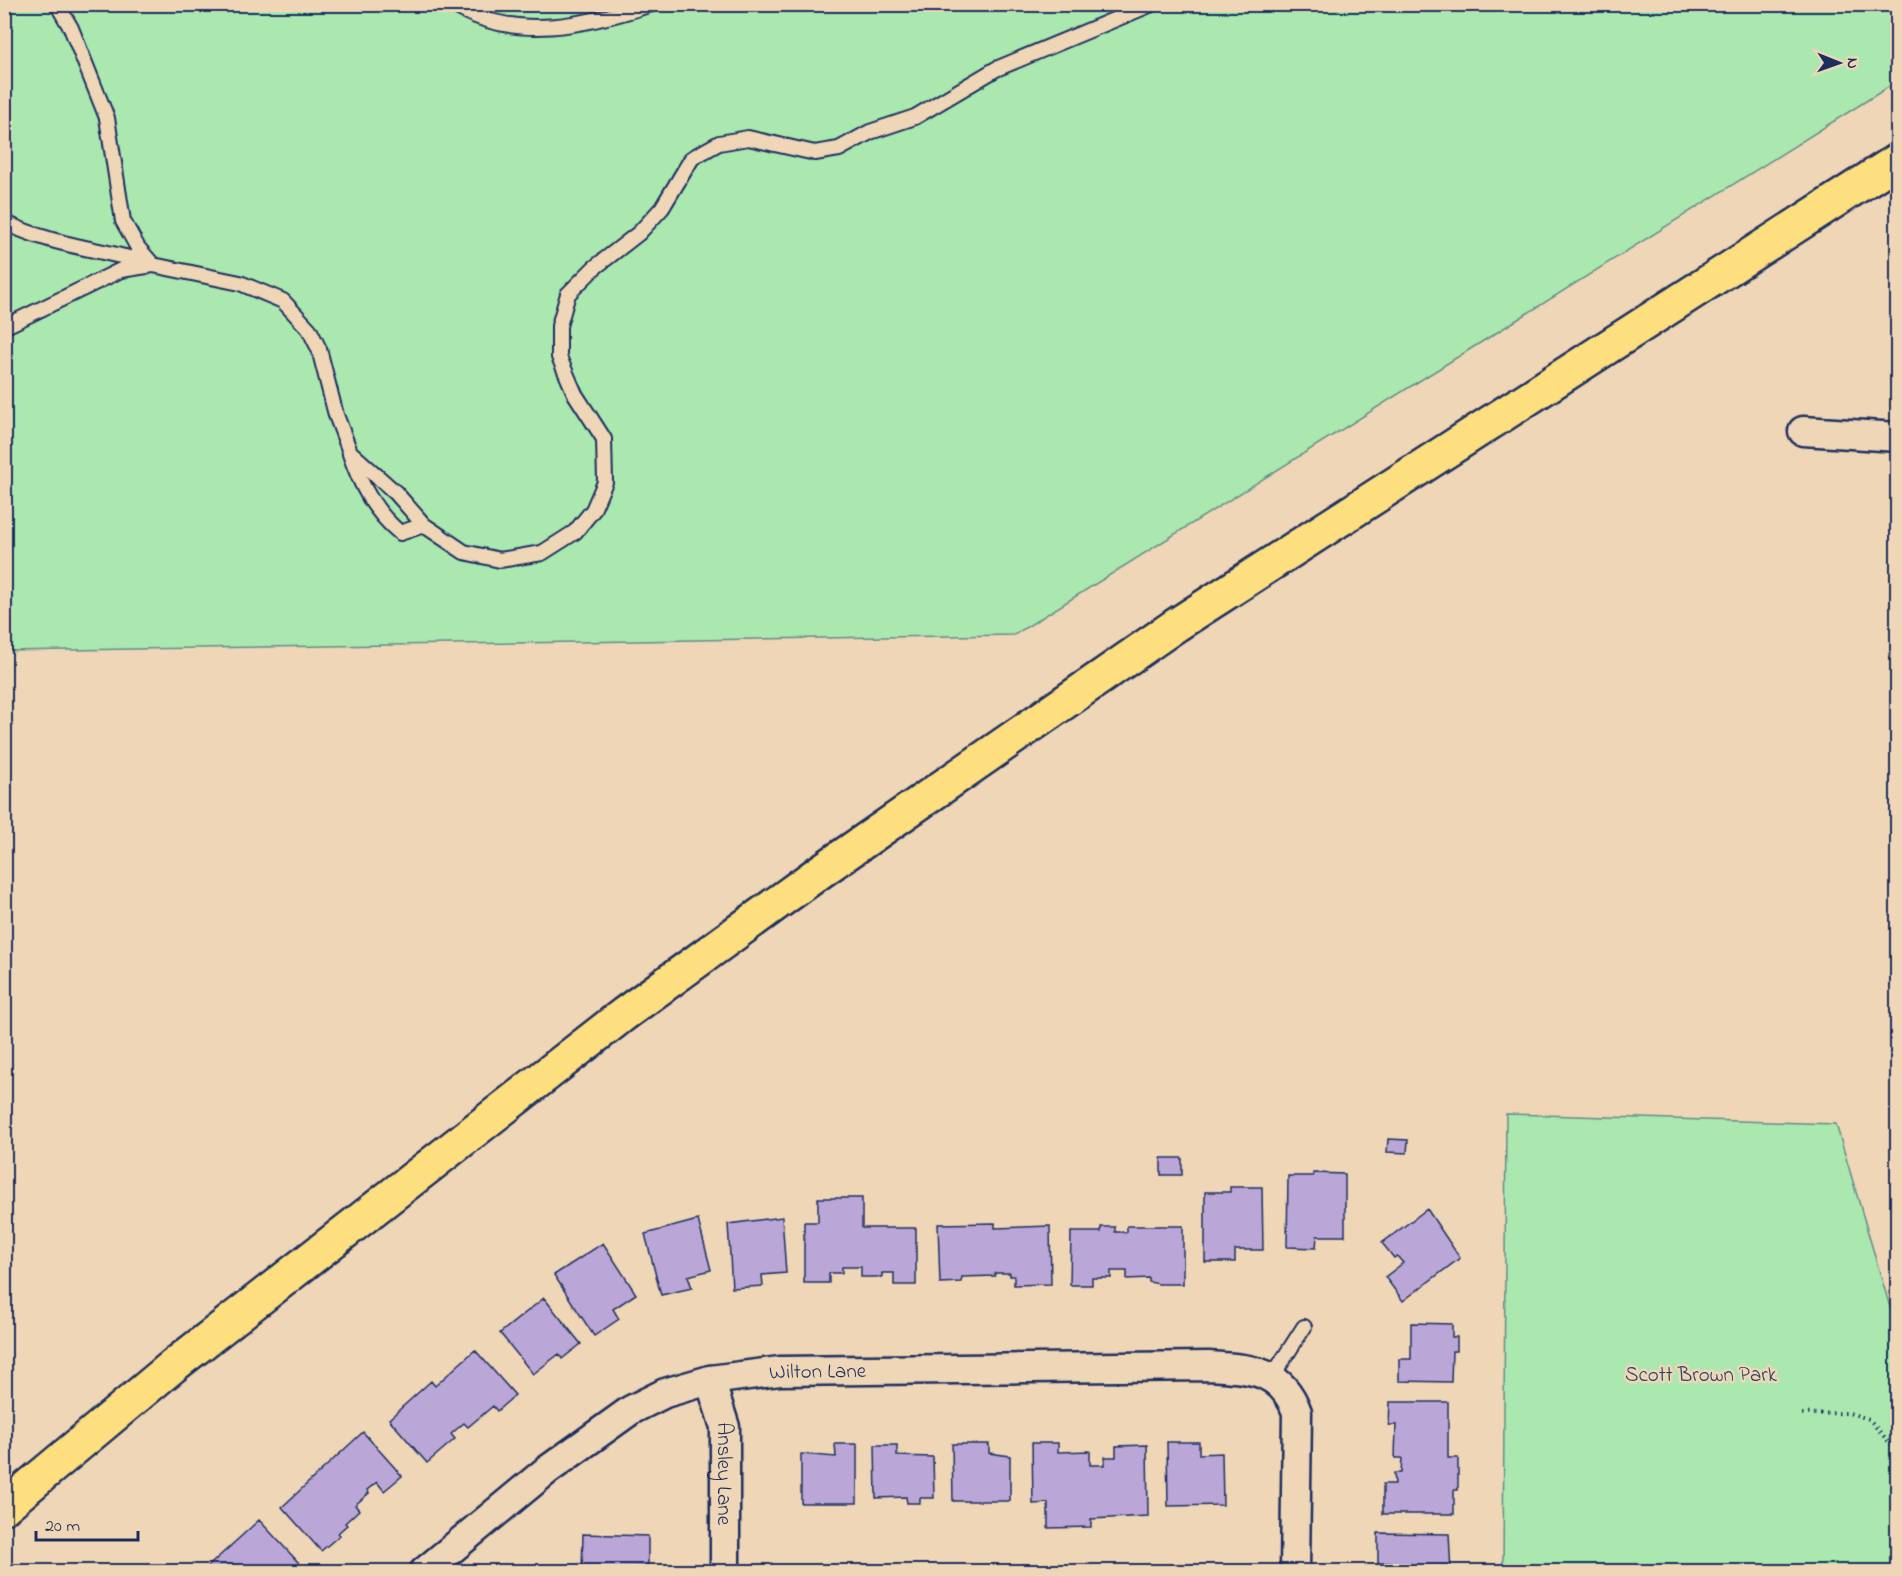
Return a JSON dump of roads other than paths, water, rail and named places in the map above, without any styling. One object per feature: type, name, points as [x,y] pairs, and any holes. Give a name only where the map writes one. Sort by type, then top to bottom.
[{"type":"main road","points":[[4,1507],[173,1366],[568,1058],[821,871],[1176,625],[1898,160]]},
{"type":"street","points":[[1803,431],[1898,437]]},
{"type":"street","name":"Wilton Lane","points":[[424,1572],[546,1471],[631,1410],[665,1394],[710,1380],[780,1371],[1208,1366],[1255,1369],[1272,1377]]},
{"type":"street","points":[[1272,1377],[1292,1397],[1297,1412],[1295,1572]]},
{"type":"street","name":"Ansley Lane","points":[[710,1380],[725,1427],[725,1572]]},
{"type":"lane","points":[[57,4],[71,28],[107,118],[123,221],[138,248],[153,265]]},
{"type":"lane","points":[[452,4],[464,12],[501,25],[554,28],[598,22],[652,4]]},
{"type":"lane","points":[[350,452],[396,493],[424,525],[464,552],[500,560],[542,553],[575,532],[593,510],[605,482],[604,439],[575,394],[559,357],[559,326],[568,294],[594,268],[639,233],[662,208],[692,158],[719,143],[748,138],[815,153],[839,149],[870,132],[915,117],[996,69],[1152,4]]},
{"type":"lane","points":[[4,222],[74,248],[115,253],[153,265],[240,283],[283,301],[309,329],[319,349],[336,415],[360,485],[383,519],[400,533],[424,525]]},
{"type":"lane","points":[[4,327],[121,270],[153,265]]},
{"type":"lane","points":[[1272,1377],[1304,1327]]},
{"type":"park label","name":"Scott Brown Park","points":[[1701,1374]]}]
